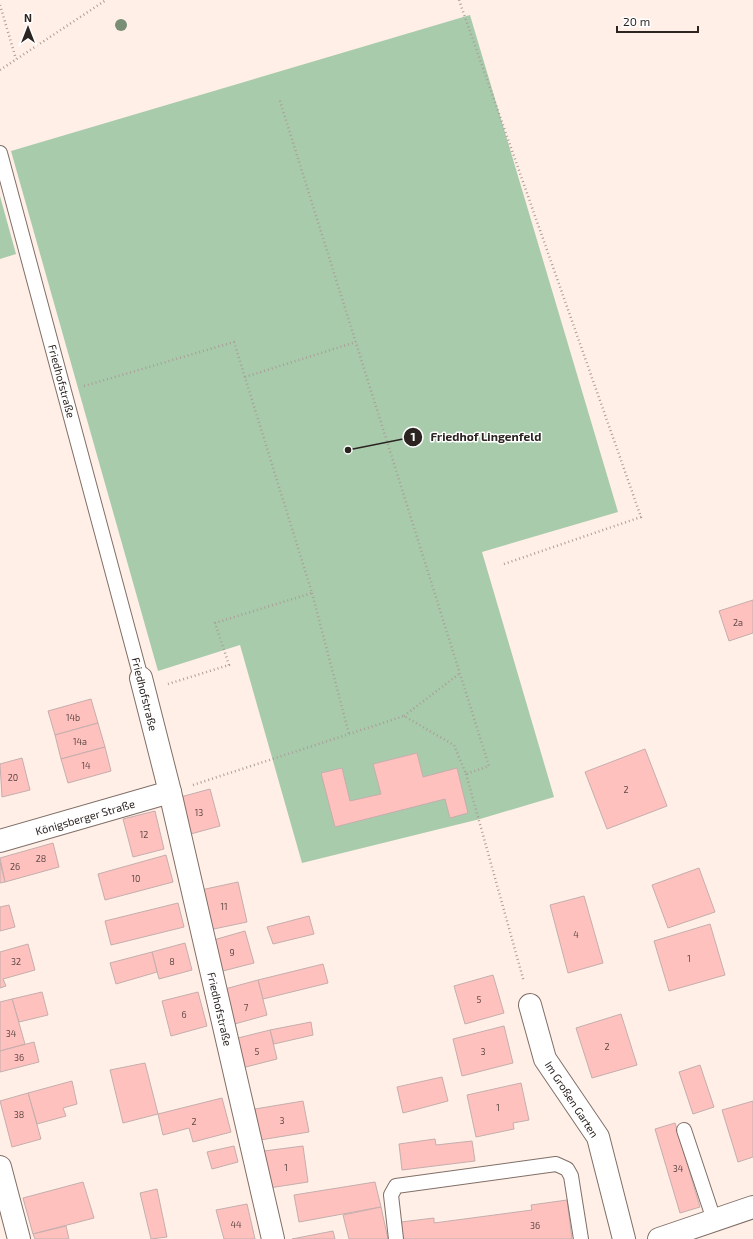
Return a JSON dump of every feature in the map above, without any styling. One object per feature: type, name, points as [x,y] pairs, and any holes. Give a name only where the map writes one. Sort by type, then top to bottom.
[{"type":"street","name":"Friedhofstraße","points":[[142,685],[170,792],[273,1239]]},
{"type":"street","name":"Königsberger Straße","points":[[0,842],[170,792]]},
{"type":"street","name":"Im Großen Garten","points":[[530,1005],[545,1059],[598,1137],[624,1239]]},
{"type":"street","points":[[0,1167],[20,1239]]},
{"type":"street","points":[[660,1239],[753,1207]]},
{"type":"lane","name":"Friedhofstraße","points":[[0,153],[142,685]]},
{"type":"lane","points":[[684,1130],[714,1220]]},
{"type":"lane","points":[[396,1239],[391,1195],[392,1190],[396,1186],[556,1164],[567,1169],[571,1176],[581,1239]]},
{"type":"path","points":[[0,70],[106,0]]},
{"type":"path","points":[[459,0],[641,517],[501,565]]},
{"type":"path","points":[[0,5],[16,59]]},
{"type":"path","points":[[279,98],[489,766],[466,774]]},
{"type":"path","points":[[64,391],[234,342],[312,593],[349,734]]},
{"type":"path","points":[[245,377],[356,342]]},
{"type":"path","points":[[142,685],[229,665],[215,623],[312,593]]},
{"type":"path","points":[[170,792],[404,716],[459,674]]},
{"type":"path","points":[[404,716],[454,745],[466,774],[530,1005]]},
{"type":"green space","points":[[470,15],[618,512],[482,552],[554,797],[480,819],[302,863],[240,645],[158,671],[11,151]]},
{"type":"green space","points":[[0,196],[16,254],[0,259]]},
{"type":"building","points":[[753,600],[753,633],[729,641],[719,611]]},
{"type":"building","points":[[91,699],[98,723],[55,735],[48,711]]},
{"type":"building","points":[[98,723],[105,747],[61,759],[55,735]]},
{"type":"building","points":[[105,747],[111,771],[68,783],[61,759]]},
{"type":"building","points":[[645,749],[667,806],[607,829],[585,772]]},
{"type":"building","points":[[417,753],[423,777],[457,768],[468,813],[450,818],[445,799],[335,827],[321,773],[342,768],[350,801],[381,794],[373,764]]},
{"type":"building","points":[[22,758],[30,790],[2,797],[0,764]]},
{"type":"building","points":[[210,789],[220,826],[187,835],[177,798]]},
{"type":"building","points":[[155,811],[164,849],[133,857],[123,819]]},
{"type":"building","points":[[53,843],[59,867],[5,882],[0,858]]},
{"type":"building","points":[[166,855],[173,882],[105,900],[98,874]]},
{"type":"building","points":[[0,862],[5,882],[0,883]]},
{"type":"building","points":[[699,868],[715,912],[668,928],[652,885]]},
{"type":"building","points":[[238,882],[247,922],[209,930],[201,890]]},
{"type":"building","points":[[584,896],[603,963],[568,973],[550,905]]},
{"type":"building","points":[[178,903],[184,927],[111,945],[105,921]]},
{"type":"building","points":[[9,905],[15,927],[0,931],[0,907]]},
{"type":"building","points":[[309,916],[314,934],[273,944],[267,927]]},
{"type":"building","points":[[710,924],[725,975],[669,991],[654,941]]},
{"type":"building","points":[[245,931],[254,963],[219,972],[210,941]]},
{"type":"building","points":[[185,943],[192,970],[159,979],[152,952]]},
{"type":"building","points":[[28,944],[35,970],[3,979],[6,986],[0,988],[0,952]]},
{"type":"building","points":[[152,952],[157,972],[116,984],[110,963]]},
{"type":"building","points":[[323,964],[328,983],[263,999],[258,980]]},
{"type":"building","points":[[493,975],[504,1013],[465,1024],[454,986]]},
{"type":"building","points":[[258,980],[267,1015],[231,1025],[221,990]]},
{"type":"building","points":[[42,992],[48,1015],[19,1022],[12,999]]},
{"type":"building","points":[[198,992],[207,1026],[171,1036],[162,1001]]},
{"type":"building","points":[[12,999],[25,1044],[0,1051],[0,1002]]},
{"type":"building","points":[[621,1014],[637,1065],[592,1078],[576,1028]]},
{"type":"building","points":[[311,1022],[313,1035],[274,1044],[270,1030]]},
{"type":"building","points":[[504,1026],[513,1063],[462,1076],[453,1039]]},
{"type":"building","points":[[270,1030],[277,1059],[242,1068],[234,1039]]},
{"type":"building","points":[[34,1042],[39,1062],[0,1072],[0,1051]]},
{"type":"building","points":[[145,1063],[158,1114],[123,1123],[110,1070]]},
{"type":"building","points":[[700,1065],[714,1107],[693,1114],[679,1072]]},
{"type":"building","points":[[442,1077],[448,1101],[403,1113],[397,1087]]},
{"type":"building","points":[[72,1081],[77,1104],[63,1108],[66,1116],[37,1124],[28,1093]]},
{"type":"building","points":[[521,1083],[529,1120],[513,1123],[514,1129],[476,1137],[467,1095]]},
{"type":"building","points":[[28,1093],[41,1139],[12,1147],[0,1101]]},
{"type":"building","points":[[222,1098],[231,1132],[193,1142],[189,1128],[163,1135],[158,1114]]},
{"type":"building","points":[[303,1101],[309,1132],[260,1140],[255,1109]]},
{"type":"building","points":[[753,1101],[753,1157],[738,1162],[722,1110]]},
{"type":"building","points":[[675,1123],[700,1207],[680,1213],[655,1129]]},
{"type":"building","points":[[435,1139],[436,1145],[472,1141],[475,1161],[402,1170],[399,1144]]},
{"type":"building","points":[[234,1146],[238,1162],[212,1169],[207,1152]]},
{"type":"building","points":[[303,1146],[308,1182],[269,1188],[264,1151]]},
{"type":"building","points":[[83,1182],[94,1218],[33,1234],[23,1198]]},
{"type":"building","points":[[375,1182],[381,1207],[299,1222],[294,1195]]},
{"type":"building","points":[[157,1189],[167,1237],[151,1239],[140,1193]]},
{"type":"building","points":[[567,1200],[572,1239],[403,1239],[401,1222],[434,1218],[434,1223],[532,1210],[531,1205]]},
{"type":"building","points":[[247,1204],[255,1239],[224,1239],[216,1210]]},
{"type":"building","points":[[381,1207],[388,1239],[349,1239],[343,1215]]},
{"type":"building","points":[[66,1226],[69,1239],[35,1239],[33,1234]]},
{"type":"building","points":[[333,1231],[335,1239],[292,1239]]},
{"type":"place","name":"Friedhof Lingenfeld","points":[[348,450]]}]
